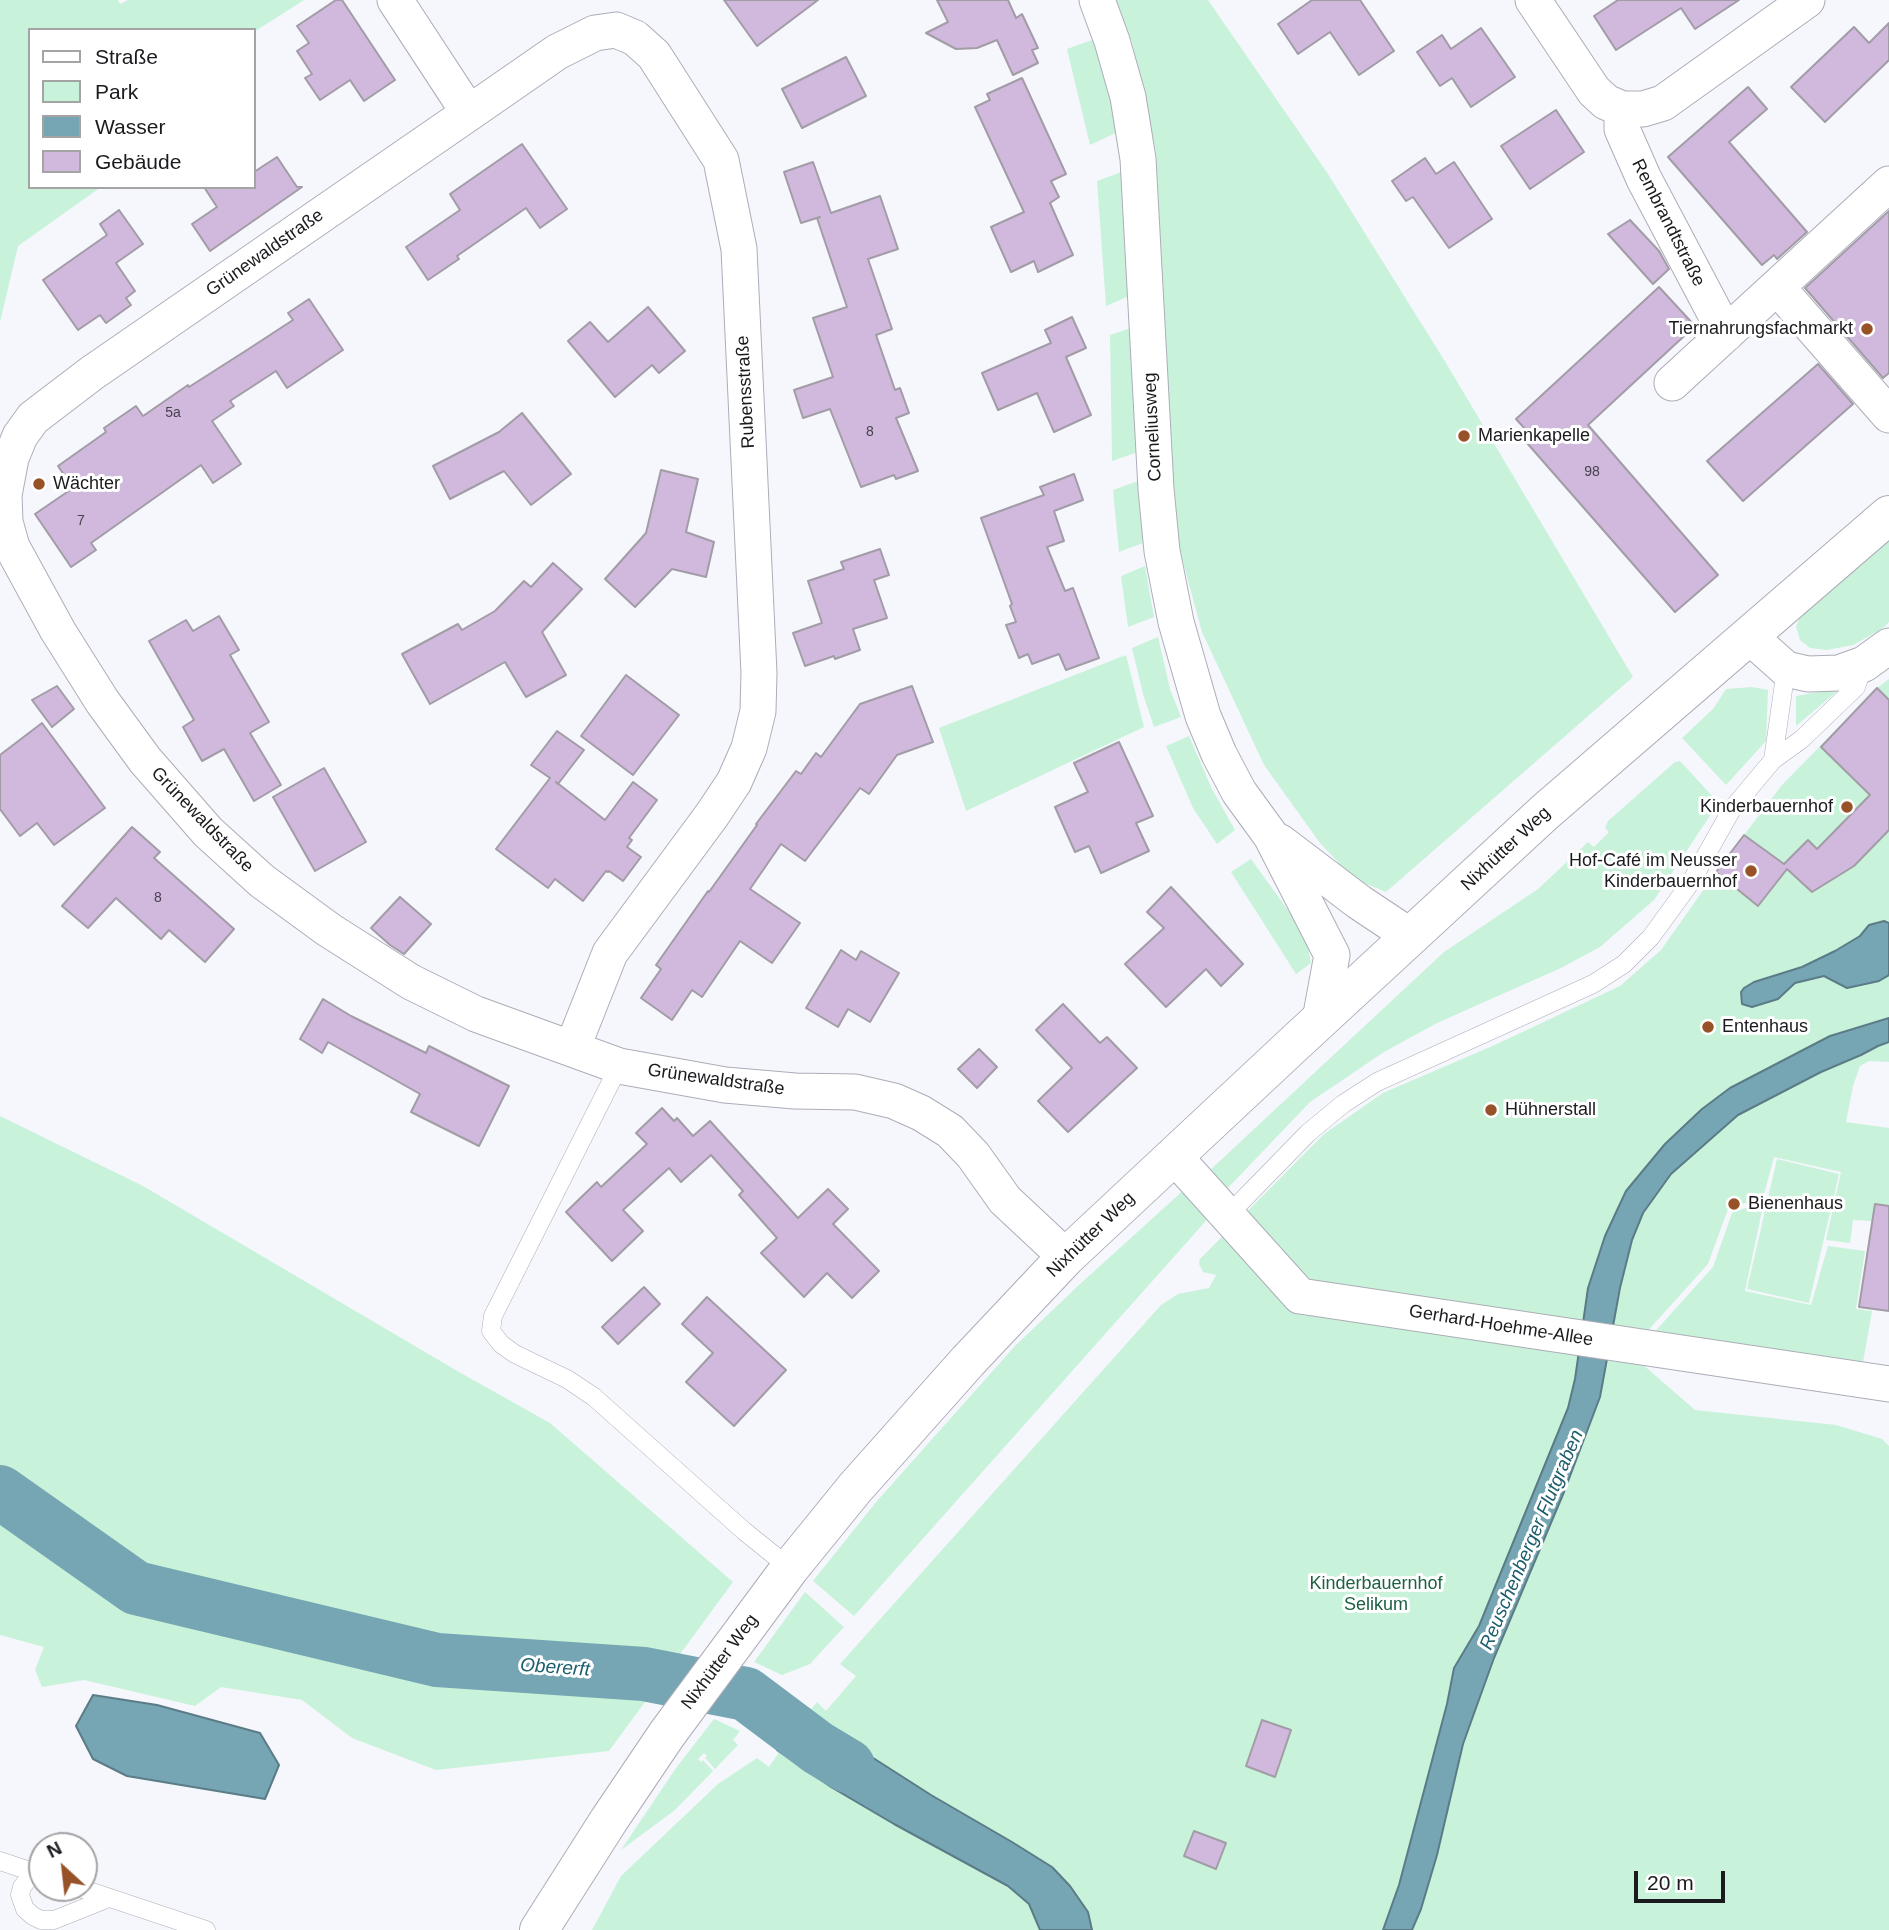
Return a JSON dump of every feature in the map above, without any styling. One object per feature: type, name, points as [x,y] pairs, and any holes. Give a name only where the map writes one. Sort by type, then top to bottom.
[{"type":"main road","name":"Nixhütter Weg","points":[[539,1930],[608,1820],[667,1734],[790,1569],[855,1488],[968,1361],[1066,1257],[1545,812],[1889,515]]},
{"type":"street","points":[[396,0],[469,113]]},
{"type":"street","name":"Corneliusweg","points":[[1097,0],[1128,97],[1138,159],[1156,489],[1162,551],[1176,622],[1203,716],[1219,754],[1239,792],[1271,836],[1332,956],[1321,1020]]},
{"type":"street","points":[[1532,0],[1594,91],[1606,102],[1622,108],[1643,109],[1663,103],[1807,0]]},
{"type":"street","name":"Rubensstraße","points":[[469,113],[557,52],[594,33],[616,30],[635,38],[654,55],[721,160],[739,248],[759,660],[758,711],[749,748],[734,782],[610,953],[572,1049]]},
{"type":"street","name":"Rembrandtstraße","points":[[1622,108],[1622,129],[1644,179],[1726,334]]},
{"type":"street","name":"Grünewaldstraße","points":[[469,113],[92,373],[33,418],[20,436],[11,458],[4,495],[5,522],[12,547],[58,631],[102,701],[145,760],[208,832],[262,881],[330,930],[411,982],[476,1014],[619,1066],[725,1084],[795,1091],[855,1092],[894,1101],[921,1113],[950,1131],[973,1155],[1005,1200],[1066,1257]]},
{"type":"street","points":[[1672,383],[1889,184]]},
{"type":"street","points":[[1777,287],[1889,415]]},
{"type":"street","points":[[1749,636],[1786,669],[1808,674],[1839,673],[1876,655]]},
{"type":"street","name":"Corneliusweg","points":[[1271,836],[1359,902],[1410,936]]},
{"type":"street","name":"Gerhard-Hoehme-Allee","points":[[1174,1156],[1300,1296],[1889,1384]]},
{"type":"lane","points":[[1228,1216],[1308,1133],[1343,1104],[1377,1082],[1593,984],[1624,964],[1651,937],[1691,882],[1732,809],[1773,760],[1802,739],[1856,687],[1876,655]]},
{"type":"lane","points":[[1773,760],[1786,669]]},
{"type":"lane","points":[[619,1066],[493,1316],[491,1331],[501,1344],[515,1354],[568,1379],[594,1397],[790,1569]]},
{"type":"lane","points":[[0,1861],[28,1870]]},
{"type":"lane","points":[[28,1879],[20,1895],[25,1909],[41,1920],[54,1920],[109,1898]]},
{"type":"lane","points":[[98,1894],[205,1930]]},
{"type":"green space","points":[[0,0],[118,0],[120,4],[128,0],[304,0],[256,31],[256,28],[28,28],[28,189],[98,189],[18,246],[0,322]]},
{"type":"green space","points":[[1113,0],[1208,0],[1328,174],[1446,363],[1633,677],[1386,892],[1354,879],[1320,843],[1264,765],[1202,632],[1171,518],[1156,151],[1132,42]]},
{"type":"green space","points":[[1095,39],[1120,131],[1090,145],[1067,49]]},
{"type":"green space","points":[[1127,170],[1134,294],[1106,306],[1097,181]]},
{"type":"green space","points":[[1134,327],[1138,452],[1112,461],[1110,335]]},
{"type":"green space","points":[[1138,481],[1143,543],[1119,552],[1113,490]]},
{"type":"green space","points":[[1889,537],[1889,622],[1882,629],[1853,645],[1827,650],[1810,648],[1800,640],[1796,627],[1802,612]]},
{"type":"green space","points":[[1145,566],[1154,617],[1128,627],[1121,576]]},
{"type":"green space","points":[[1158,637],[1170,689],[1181,717],[1154,727],[1132,648]]},
{"type":"green space","points":[[1126,655],[1144,727],[966,811],[939,728]]},
{"type":"green space","name":"Kinderbauernhof Selikum","points":[[1889,679],[1889,1018],[1830,1036],[1730,1088],[1702,1109],[1665,1144],[1626,1191],[1605,1236],[1588,1288],[1612,1329],[1632,1240],[1643,1213],[1671,1174],[1738,1115],[1821,1072],[1889,1042],[1889,1062],[1869,1061],[1860,1066],[1846,1122],[1889,1128],[1889,1222],[1853,1220],[1850,1243],[1826,1240],[1841,1172],[1774,1157],[1761,1205],[1745,1203],[1728,1209],[1708,1264],[1644,1335],[1633,1356],[1695,1410],[1836,1425],[1882,1439],[1889,1446],[1889,1930],[1092,1930],[1088,1912],[1051,1867],[931,1795],[803,1713],[809,1712],[817,1702],[826,1711],[856,1676],[840,1664],[1161,1305],[1178,1294],[1209,1288],[1216,1275],[1203,1272],[1200,1259],[1324,1134],[1383,1093],[1497,1044],[1620,986],[1661,950],[1782,785]]},
{"type":"green space","points":[[1752,687],[1768,690],[1766,741],[1726,785],[1682,738],[1713,709],[1726,689]]},
{"type":"green space","points":[[1841,688],[1796,726],[1796,696]]},
{"type":"green space","points":[[1189,736],[1212,789],[1235,830],[1217,844],[1193,808],[1166,746]]},
{"type":"green space","points":[[1680,761],[1714,798],[1715,808],[1654,900],[1600,947],[1561,968],[1437,1023],[1384,1052],[1310,1102],[1225,1191],[1208,1172],[1444,952],[1538,889],[1588,842],[1594,847],[1609,832],[1605,828],[1608,821],[1675,762]]},
{"type":"green space","points":[[1251,859],[1295,920],[1307,943],[1311,963],[1296,974],[1231,872]]},
{"type":"green space","points":[[0,1116],[143,1186],[550,1423],[733,1582],[609,1751],[436,1770],[352,1738],[302,1700],[221,1687],[195,1706],[84,1680],[42,1687],[35,1670],[44,1647],[0,1635]]},
{"type":"green space","points":[[1777,1159],[1839,1174],[1809,1303],[1747,1289]]},
{"type":"green space","points":[[1186,1188],[1212,1214],[854,1616],[813,1581],[877,1501],[1015,1346]]},
{"type":"green space","points":[[1745,1208],[1762,1211],[1745,1291],[1811,1305],[1828,1246],[1865,1251],[1856,1309],[1872,1311],[1862,1368],[1650,1337],[1713,1267],[1732,1213]]},
{"type":"green space","points":[[805,1592],[844,1627],[810,1664],[782,1675],[754,1662]]},
{"type":"green space","points":[[714,1719],[740,1731],[733,1740],[738,1745],[715,1769],[704,1753],[698,1759],[701,1762],[703,1760],[713,1771],[675,1810],[621,1850],[676,1768]]},
{"type":"green space","points":[[777,1750],[831,1787],[1008,1886],[1029,1904],[1040,1930],[592,1930],[621,1876],[718,1784],[757,1758],[769,1767],[778,1754]]},
{"type":"water","points":[[1884,921],[1889,923],[1889,975],[1879,981],[1847,988],[1824,976],[1795,983],[1778,999],[1752,1007],[1742,1004],[1741,992],[1754,982],[1802,967],[1860,936],[1869,925]]},
{"type":"water","name":"Reuschenberger Flutgraben","points":[[1889,1018],[1889,1042],[1821,1072],[1738,1115],[1671,1174],[1643,1213],[1632,1240],[1620,1288],[1600,1397],[1564,1492],[1494,1658],[1463,1744],[1437,1855],[1421,1909],[1412,1930],[1383,1930],[1399,1885],[1454,1668],[1479,1626],[1568,1408],[1575,1379],[1588,1288],[1605,1236],[1626,1191],[1665,1144],[1702,1109],[1730,1088],[1830,1036]]},
{"type":"water","points":[[93,1695],[157,1705],[260,1733],[279,1765],[265,1799],[127,1776],[93,1759],[76,1726]]},
{"type":"water","points":[[803,1713],[931,1795],[1052,1867],[1070,1886],[1088,1912],[1092,1930],[1040,1930],[1029,1904],[1008,1886],[831,1787],[777,1750],[776,1738],[793,1716]]},
{"type":"building","points":[[336,0],[342,0],[395,80],[364,101],[350,80],[320,100],[305,78],[312,74],[297,51],[309,43],[297,26]]},
{"type":"building","points":[[724,0],[818,0],[757,46]]},
{"type":"building","points":[[937,0],[1008,0],[1016,18],[1022,14],[1038,48],[1032,50],[1038,63],[1013,75],[997,40],[977,48],[956,49],[926,33],[948,22]]},
{"type":"building","points":[[1312,0],[1360,0],[1394,51],[1359,75],[1330,32],[1298,54],[1278,24]]},
{"type":"building","points":[[1618,0],[1739,0],[1695,29],[1681,8],[1616,50],[1594,16]]},
{"type":"building","points":[[1889,23],[1889,60],[1825,122],[1791,87],[1854,27],[1869,43]]},
{"type":"building","points":[[1481,28],[1515,77],[1471,107],[1452,78],[1440,86],[1417,52],[1442,35],[1451,49]]},
{"type":"building","points":[[846,57],[866,96],[802,128],[782,89]]},
{"type":"building","points":[[1022,78],[1066,174],[1051,181],[1059,197],[1050,203],[1073,255],[1038,272],[1034,261],[1011,272],[991,227],[1024,212],[975,107],[990,100],[987,94]]},
{"type":"building","points":[[1748,87],[1767,109],[1729,142],[1807,232],[1777,259],[1774,255],[1762,265],[1668,157]]},
{"type":"building","points":[[1556,110],[1584,152],[1530,189],[1501,146]]},
{"type":"building","points":[[522,144],[567,209],[540,228],[526,208],[457,256],[459,259],[428,280],[406,247],[460,210],[450,194]]},
{"type":"building","points":[[277,157],[297,187],[302,187],[210,251],[192,224],[217,207],[205,189],[256,189],[256,171]]},
{"type":"building","points":[[1425,158],[1436,174],[1454,162],[1492,219],[1449,248],[1413,197],[1406,201],[1392,181]]},
{"type":"building","points":[[813,162],[831,213],[880,196],[898,249],[868,259],[892,329],[876,335],[895,390],[900,388],[909,413],[896,418],[918,471],[896,479],[894,475],[861,487],[830,409],[803,418],[794,390],[833,377],[813,318],[847,307],[817,218],[820,217],[801,223],[784,172]]},
{"type":"building","points":[[119,210],[143,244],[116,263],[135,291],[126,298],[131,305],[106,323],[100,315],[78,330],[43,280],[107,235],[100,224]]},
{"type":"building","points":[[1889,211],[1889,373],[1883,378],[1805,288]]},
{"type":"building","points":[[1630,220],[1659,251],[1669,269],[1653,284],[1608,234]]},
{"type":"building","points":[[1659,287],[1695,326],[1588,425],[1718,575],[1675,612],[1520,435],[1526,430],[1516,419]]},
{"type":"building","points":[[309,299],[343,350],[287,388],[276,371],[230,401],[234,406],[212,421],[241,464],[213,483],[201,465],[91,543],[96,550],[71,567],[35,514],[73,488],[58,466],[106,432],[104,428],[136,406],[143,416],[293,320],[288,313]]},
{"type":"building","points":[[648,307],[685,351],[659,373],[652,365],[615,397],[568,341],[590,322],[608,342]]},
{"type":"building","points":[[1072,317],[1086,348],[1066,357],[1091,415],[1054,432],[1037,393],[998,410],[982,373],[1051,343],[1045,330]]},
{"type":"building","points":[[1818,364],[1853,404],[1743,501],[1707,461]]},
{"type":"building","points":[[522,413],[571,474],[531,505],[504,471],[450,499],[433,466],[499,432]]},
{"type":"building","points":[[661,470],[698,479],[686,532],[714,542],[706,577],[672,569],[635,607],[605,579],[646,533]]},
{"type":"building","points":[[1074,474],[1083,500],[1054,511],[1064,541],[1047,547],[1065,591],[1073,588],[1099,658],[1066,670],[1059,654],[1032,664],[1028,654],[1019,658],[1006,625],[1016,622],[1010,606],[1012,604],[981,518],[1044,495],[1040,487]]},
{"type":"building","points":[[880,549],[889,575],[874,580],[887,618],[853,629],[860,650],[805,666],[793,633],[822,623],[808,581],[844,569],[841,562]]},
{"type":"building","points":[[553,563],[582,589],[542,632],[566,675],[526,697],[505,662],[430,704],[402,654],[458,624],[462,630],[495,611],[524,581],[531,587]]},
{"type":"building","points":[[219,616],[239,650],[230,655],[269,722],[250,733],[281,785],[254,801],[224,749],[202,761],[183,727],[194,720],[149,641],[186,620],[193,631]]},
{"type":"building","points":[[626,675],[679,715],[633,775],[581,736]]},
{"type":"building","points":[[57,686],[74,709],[52,727],[32,700]]},
{"type":"building","points":[[912,686],[933,742],[897,755],[869,794],[860,788],[805,861],[781,844],[750,889],[800,923],[772,963],[740,941],[702,997],[692,990],[672,1020],[641,998],[661,969],[656,965],[796,771],[801,774],[816,753],[821,757],[860,704]]},
{"type":"building","points":[[1877,688],[1889,700],[1889,830],[1854,866],[1812,892],[1787,869],[1758,906],[1716,872],[1744,835],[1784,864],[1808,840],[1817,849],[1870,795],[1821,747]]},
{"type":"building","points":[[42,723],[105,808],[54,845],[37,823],[20,836],[0,809],[0,755]]},
{"type":"building","points":[[557,731],[584,750],[558,784],[605,820],[633,782],[657,800],[629,838],[632,840],[627,847],[641,857],[623,881],[606,871],[583,901],[555,879],[548,888],[496,849],[550,778],[531,765]]},
{"type":"building","points":[[1119,742],[1153,816],[1136,823],[1149,851],[1101,873],[1089,846],[1075,852],[1055,807],[1088,792],[1074,763]]},
{"type":"building","points":[[324,768],[366,842],[315,871],[273,797]]},
{"type":"building","points":[[132,827],[160,852],[154,858],[234,929],[205,962],[169,930],[161,939],[116,898],[88,928],[62,906]]},
{"type":"building","points":[[1171,887],[1243,964],[1221,986],[1206,969],[1166,1007],[1125,964],[1164,928],[1147,912]]},
{"type":"building","points":[[400,897],[431,924],[404,954],[371,928]]},
{"type":"building","points":[[841,950],[856,960],[861,951],[899,973],[870,1022],[848,1009],[838,1027],[806,1008]]},
{"type":"building","points":[[323,999],[426,1053],[429,1046],[509,1086],[479,1146],[411,1112],[420,1094],[328,1042],[322,1053],[300,1039]]},
{"type":"building","points":[[1063,1004],[1100,1043],[1107,1037],[1137,1068],[1068,1132],[1038,1101],[1072,1068],[1036,1030]]},
{"type":"building","points":[[979,1049],[997,1067],[977,1088],[958,1069]]},
{"type":"building","points":[[662,1108],[674,1121],[677,1118],[693,1136],[710,1121],[798,1218],[828,1189],[848,1209],[833,1224],[879,1271],[852,1298],[827,1273],[804,1297],[761,1253],[777,1238],[739,1195],[743,1191],[711,1155],[681,1182],[669,1168],[623,1210],[643,1231],[612,1261],[566,1212],[597,1182],[601,1187],[647,1144],[636,1133]]},
{"type":"building","points":[[1875,1204],[1889,1206],[1889,1311],[1859,1307]]},
{"type":"building","points":[[644,1287],[660,1304],[618,1344],[602,1327]]},
{"type":"building","points":[[707,1297],[786,1370],[734,1426],[686,1382],[713,1353],[682,1324]]},
{"type":"building","points":[[1262,1720],[1291,1730],[1275,1777],[1246,1766]]},
{"type":"building","points":[[1194,1831],[1226,1843],[1216,1869],[1184,1856]]},
{"type":"waterway","name":"Obererft","points":[[0,1492],[136,1588],[437,1660],[644,1674],[746,1694],[818,1748],[848,1766]]},
{"type":"place","name":"Tiernahrungsfachmarkt","points":[[1867,329]]},
{"type":"place","name":"Marienkapelle","points":[[1464,436]]},
{"type":"place","name":"Wächter","points":[[39,484]]},
{"type":"place","name":"Kinderbauernhof","points":[[1847,807]]},
{"type":"place","name":"Hof-Café im Neusser Kinderbauernhof","points":[[1751,871]]},
{"type":"place","name":"Entenhaus","points":[[1708,1027]]},
{"type":"place","name":"Hühnerstall","points":[[1491,1110]]},
{"type":"place","name":"Bienenhaus","points":[[1734,1204]]}]
